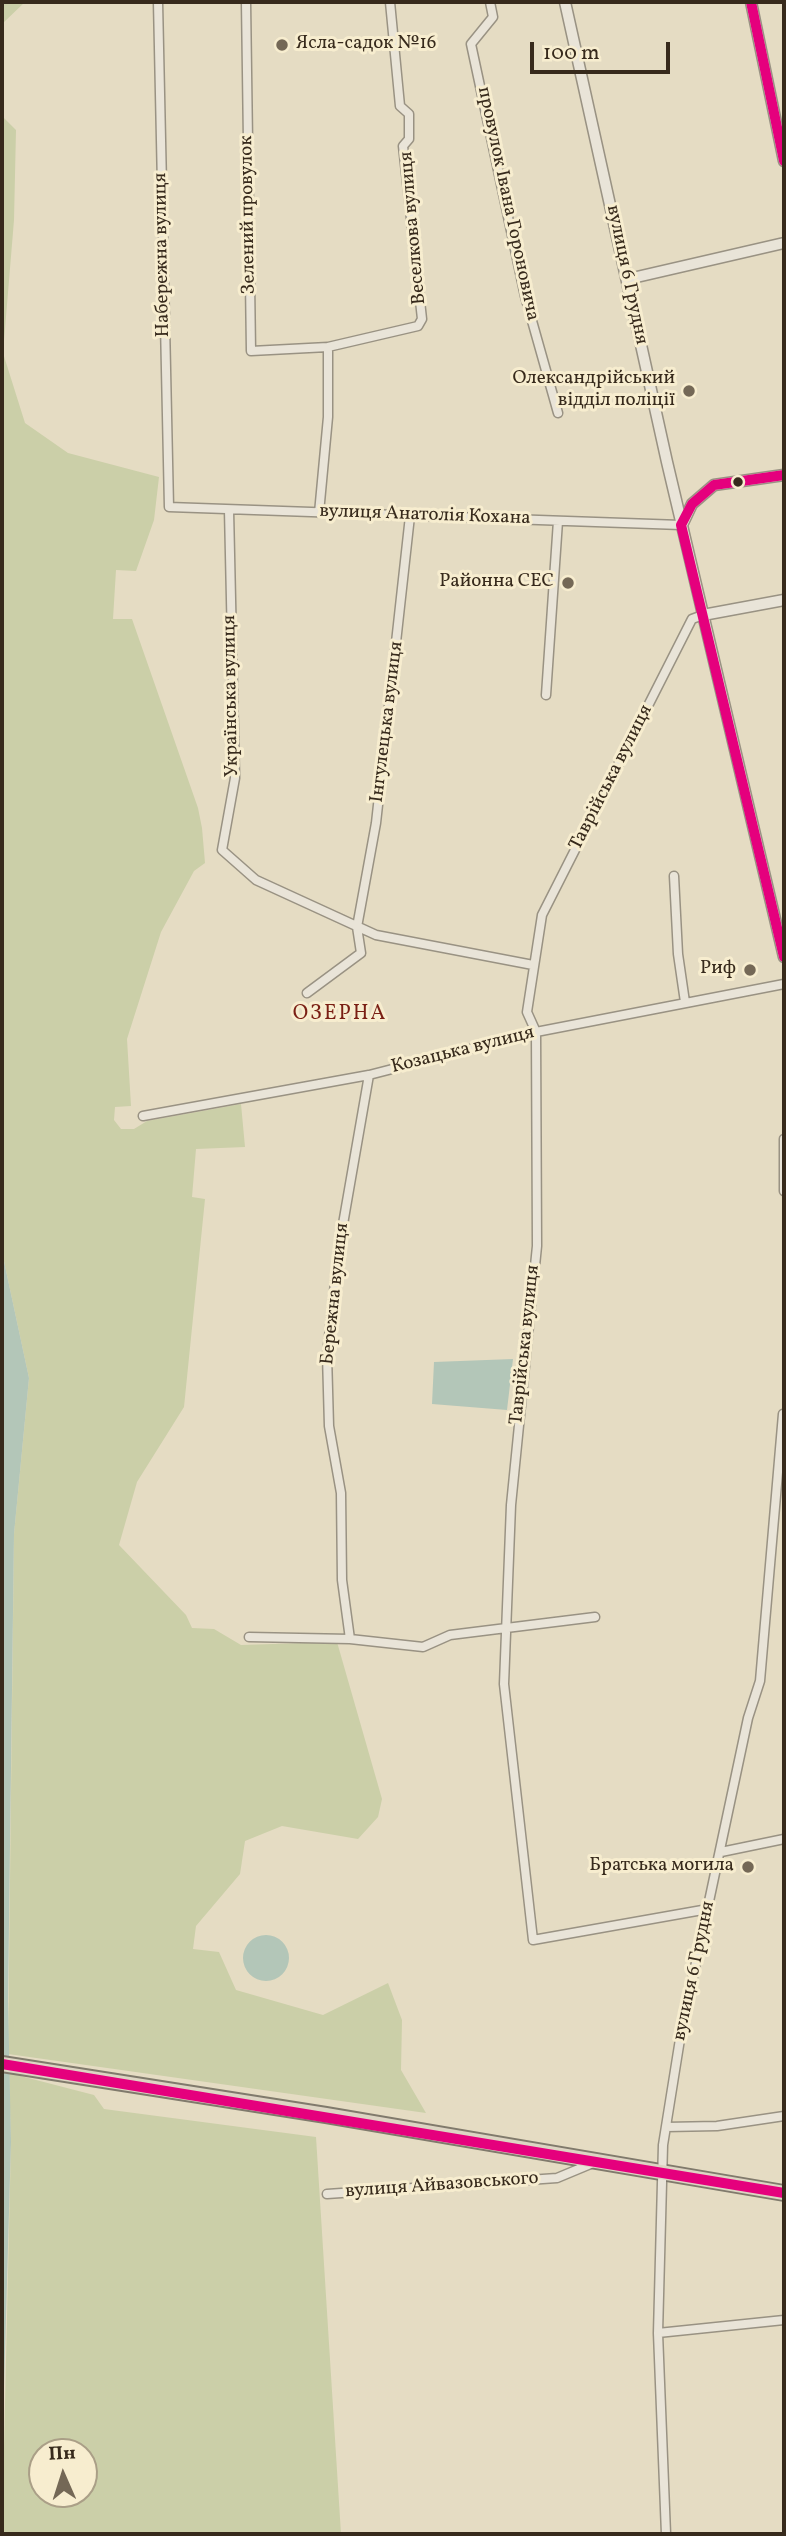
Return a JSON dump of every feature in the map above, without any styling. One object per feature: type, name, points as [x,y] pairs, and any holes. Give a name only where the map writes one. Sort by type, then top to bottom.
[{"type":"highway","points":[[2,2064],[784,2193]]},
{"type":"street","name":"Набережна вулиця","points":[[158,2],[169,508]]},
{"type":"street","name":"Зелений провулок","points":[[246,2],[251,351],[328,347]]},
{"type":"street","name":"Веселкова вулиця","points":[[328,347],[421,323],[403,146],[409,139],[409,114],[400,106],[390,2]]},
{"type":"street","name":"провулок Івана Гороновича","points":[[489,2],[493,17],[471,44],[525,296],[558,413]]},
{"type":"street","name":"вулиця 6 Грудня","points":[[565,2],[681,525],[784,957]]},
{"type":"street","points":[[751,2],[784,161]]},
{"type":"street","points":[[628,279],[784,243]]},
{"type":"street","points":[[319,513],[328,417],[328,347]]},
{"type":"street","points":[[681,525],[692,504],[714,485],[784,475]]},
{"type":"street","name":"вулиця Анатолія Кохана","points":[[169,508],[681,525]]},
{"type":"street","name":"Українська вулиця","points":[[229,510],[235,778],[222,850],[256,880],[376,935],[533,965]]},
{"type":"street","name":"Інгулецька вулиця","points":[[357,927],[376,823],[410,516]]},
{"type":"street","points":[[546,695],[558,521]]},
{"type":"street","points":[[703,615],[784,600]]},
{"type":"street","name":"Таврійська вулиця","points":[[703,615],[692,620],[542,915],[527,1012],[536,1032],[537,1246],[517,1423],[511,1505],[509,1622],[504,1629],[504,1684],[533,1940],[708,1909]]},
{"type":"street","points":[[674,876],[678,954],[685,1002]]},
{"type":"street","points":[[307,993],[361,953],[357,927]]},
{"type":"street","name":"Козацька вулиця","points":[[143,1116],[369,1074],[536,1032],[784,984]]},
{"type":"street","name":"Бережна вулиця","points":[[350,1639],[342,1580],[341,1493],[330,1426],[327,1355],[339,1247],[369,1074]]},
{"type":"street","points":[[784,1139],[784,1191]]},
{"type":"street","name":"вулиця 6 Грудня","points":[[666,2534],[658,2333],[662,2173],[666,2127],[681,2033],[748,1718],[760,1681],[783,1414]]},
{"type":"street","points":[[249,1637],[350,1639],[423,1647],[450,1634],[595,1617]]},
{"type":"street","points":[[721,1852],[784,1839]]},
{"type":"street","points":[[666,2127],[717,2126],[784,2116]]},
{"type":"street","name":"вулиця Айвазовського","points":[[327,2194],[557,2178],[595,2162]]},
{"type":"street","points":[[658,2333],[784,2320]]},
{"type":"green space","points":[[2,2],[25,2],[2,24]]},
{"type":"green space","points":[[2,116],[16,130],[14,220],[3,353],[25,423],[68,453],[159,477],[154,520],[136,571],[116,570],[113,619],[132,619],[198,808],[202,828],[205,863],[194,871],[161,932],[127,1039],[131,1106],[115,1107],[114,1120],[121,1129],[134,1129],[147,1121],[241,1104],[245,1147],[196,1149],[192,1197],[205,1199],[184,1407],[137,1482],[119,1545],[186,1615],[192,1628],[214,1629],[241,1645],[337,1642],[382,1799],[378,1817],[358,1839],[282,1826],[245,1841],[240,1874],[196,1926],[193,1949],[219,1952],[236,1990],[323,2015],[388,1983],[402,2020],[401,2070],[426,2113],[8,2054],[14,1534],[29,1378],[2,1252]]},
{"type":"green space","points":[[9,2073],[94,2095],[104,2109],[316,2137],[341,2534],[2,2534],[11,2142]]},
{"type":"shaded area","points":[[2,1252],[29,1378],[14,1534],[8,2001],[11,2142],[2,2457]]},
{"type":"shaded area","points":[[513,1359],[507,1410],[432,1404],[434,1362]]},
{"type":"shaded area","points":[[266,1935],[282,1942],[289,1958],[282,1974],[266,1981],[250,1974],[243,1958],[250,1942]]},
{"type":"transit line","points":[[751,2],[784,161]]},
{"type":"transit line","points":[[784,475],[714,485],[692,504],[681,525],[784,957]]},
{"type":"transit line","points":[[2,2064],[784,2193]]},
{"type":"place","name":"Ясла-садок №16","points":[[282,45]]},
{"type":"place","name":"Олександрійський відділ поліції","points":[[689,391]]},
{"type":"place","name":"Районна СЕС","points":[[568,583]]},
{"type":"place","name":"Риф","points":[[750,970]]},
{"type":"place","name":"Братська могила","points":[[748,1867]]},
{"type":"district","name":"ОЗЕРНА","points":[[340,1015]]}]
